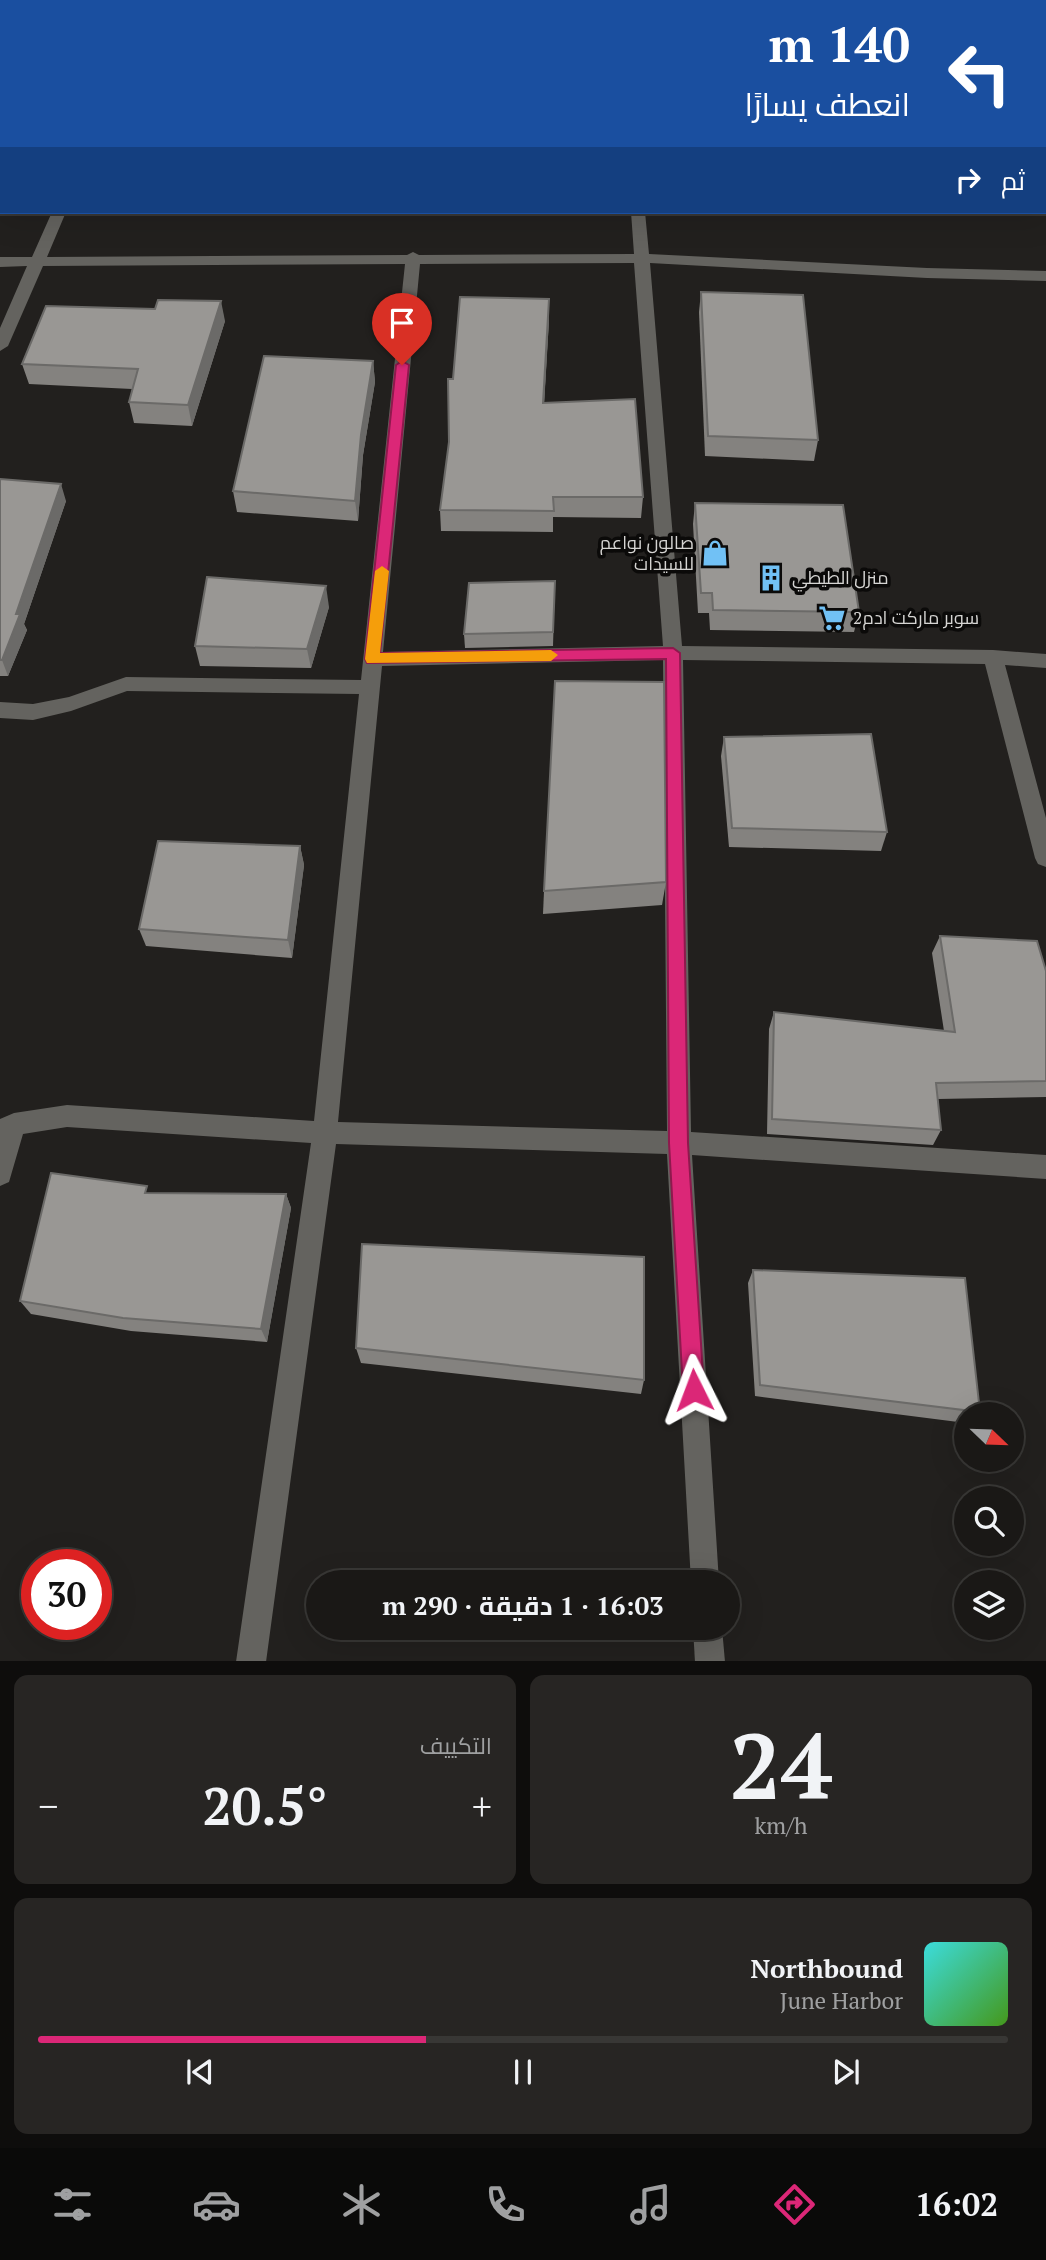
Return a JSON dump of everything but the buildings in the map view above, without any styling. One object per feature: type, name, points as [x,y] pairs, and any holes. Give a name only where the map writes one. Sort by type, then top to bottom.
[{"type":"street","points":[[0,346],[58,214]]},
{"type":"street","points":[[638,214],[673,653],[679,1143],[704,1570]]},
{"type":"street","points":[[251,1661],[325,1133],[413,257]]},
{"type":"street","points":[[0,262],[413,257],[642,258],[927,273],[1046,276]]},
{"type":"street","points":[[373,659],[673,653],[993,657],[1046,661]]},
{"type":"street","points":[[993,657],[1046,858]]},
{"type":"street","points":[[0,710],[33,712],[71,704],[126,684],[370,687]]},
{"type":"street","points":[[0,1174],[7,1127],[68,1116],[325,1133],[679,1143],[1046,1167]]},
{"type":"street","points":[[709,1640],[710,1661]]},
{"type":"slow traffic","points":[[382,571],[373,659],[551,655]]},
{"type":"place","name":"صالون نواعم للسيدات","points":[[715,553]]},
{"type":"place","name":"منزل الطيطي","points":[[771,578]]},
{"type":"place","name":"سوبر ماركت ادم2","points":[[832,618]]},
{"type":"route","points":[[402,365],[373,659],[673,653],[679,1143],[694,1390]]}]
